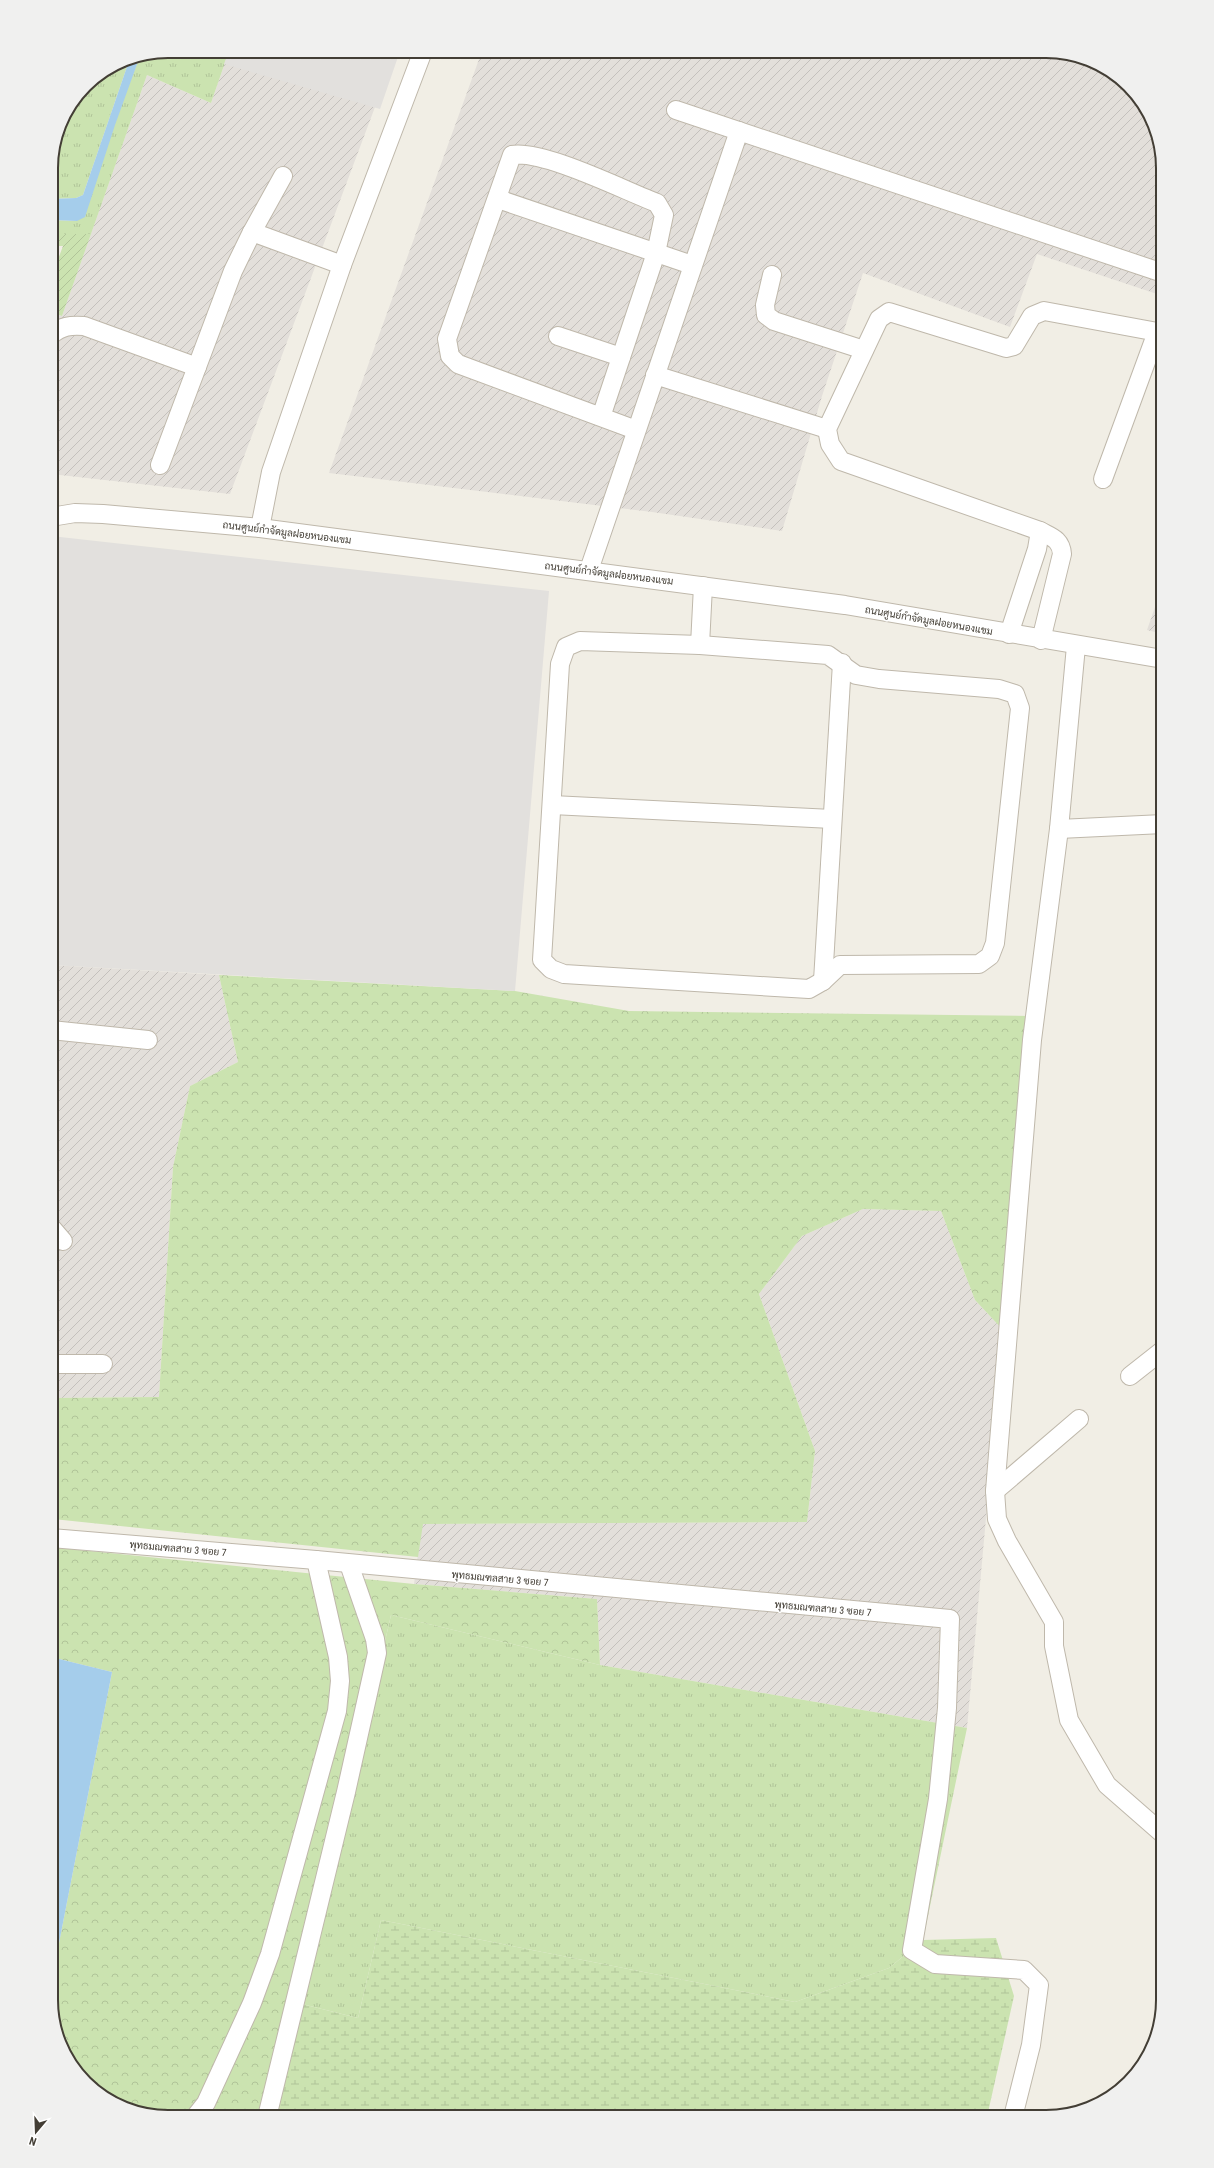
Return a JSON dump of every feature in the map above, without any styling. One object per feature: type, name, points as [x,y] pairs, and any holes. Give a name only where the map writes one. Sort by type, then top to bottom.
[{"type":"street","points":[[260,528],[271,472],[342,265],[420,58]]},
{"type":"street","points":[[676,110],[1156,271]]},
{"type":"street","points":[[589,570],[739,131]]},
{"type":"street","points":[[602,417],[656,253],[664,215],[657,203],[545,158],[523,153],[512,155],[498,199],[447,339],[450,356],[458,364],[636,430]]},
{"type":"street","points":[[160,465],[233,271],[252,232],[283,176]]},
{"type":"street","points":[[498,199],[692,265]]},
{"type":"street","points":[[252,232],[342,265]]},
{"type":"street","points":[[772,275],[765,305],[766,315],[774,321],[864,350]]},
{"type":"street","points":[[1041,640],[1062,554],[1061,546],[1058,540],[1040,530],[840,461],[830,444],[827,429],[879,319],[889,312],[1006,348],[1014,346],[1032,316],[1044,311],[1156,331]]},
{"type":"street","points":[[58,330],[70,325],[84,326],[197,367]]},
{"type":"street","points":[[558,336],[621,357]]},
{"type":"street","points":[[1103,479],[1156,342]]},
{"type":"street","points":[[655,375],[827,429]]},
{"type":"street","name":"ถนนศูนย์กำจัดมูลฝอยหนองแขม","points":[[58,516],[75,513],[103,514],[260,528],[589,570],[845,605],[1076,646],[1156,658]]},
{"type":"street","points":[[1009,634],[1037,549],[1040,530]]},
{"type":"street","points":[[700,645],[703,586]]},
{"type":"street","points":[[580,641],[700,645],[828,655],[842,663],[856,675],[879,679],[999,689],[1015,694],[1020,708],[995,943],[990,956],[979,964],[840,965],[823,981],[809,989],[564,974],[550,969],[542,960],[560,664],[566,647],[580,641]]},
{"type":"street","points":[[1076,646],[1059,829],[1032,1040],[995,1491],[997,1519],[1007,1541],[1054,1622],[1054,1646],[1069,1720],[1107,1785],[1156,1828]]},
{"type":"street","points":[[823,981],[842,663]]},
{"type":"street","points":[[552,805],[832,819]]},
{"type":"street","points":[[1059,829],[1156,824]]},
{"type":"street","points":[[58,1031],[148,1040]]},
{"type":"street","points":[[58,1235],[63,1241]]},
{"type":"street","points":[[1130,1376],[1156,1356]]},
{"type":"street","points":[[58,1364],[103,1364]]},
{"type":"street","points":[[995,1491],[1079,1419]]},
{"type":"street","name":"พุทธมณฑลสาย 3 ซอย 7","points":[[58,1539],[316,1560],[950,1619],[947,1708],[938,1799],[912,1950],[935,1964],[1024,1970],[1039,1985],[1031,2045],[1015,2110]]},
{"type":"street","points":[[201,2110],[206,2103],[252,2002],[270,1954],[337,1711],[340,1681],[338,1656],[316,1560]]},
{"type":"street","points":[[269,2110],[346,1792],[377,1654],[375,1639],[350,1564]]},
{"type":"shaded area","points":[[226,58],[398,58],[380,109],[224,64]]},
{"type":"shaded area","points":[[227,58],[393,58],[230,494],[58,475],[58,315],[62,316],[147,75],[211,103]]},
{"type":"shaded area","points":[[479,58],[1053,58],[1068,60],[1088,66],[1113,81],[1124,90],[1133,101],[1148,126],[1154,146],[1156,161],[1156,294],[1037,254],[1010,327],[863,273],[822,396],[782,531],[652,512],[329,473]]},
{"type":"shaded area","points":[[58,537],[549,591],[515,991],[58,965]]},
{"type":"shaded area","points":[[1156,604],[1156,632],[1147,630]]},
{"type":"shaded area","points":[[58,965],[219,975],[238,1062],[190,1086],[173,1167],[159,1397],[58,1398]]},
{"type":"shaded area","points":[[863,1209],[941,1211],[975,1300],[1003,1330],[967,1728],[600,1665],[597,1599],[414,1584],[422,1524],[807,1522],[815,1451],[759,1294],[802,1236]]},
{"type":"green space","points":[[161,58],[227,58],[211,103],[147,75],[91,234],[58,234],[58,220],[76,221],[137,62]]},
{"type":"green space","points":[[127,66],[83,195],[76,198],[58,199],[58,161],[66,126],[85,95],[95,85]]},
{"type":"green space","points":[[58,234],[91,234],[62,316],[58,315],[58,259],[63,246],[58,246]]},
{"type":"green space","points":[[219,975],[515,991],[629,1011],[1031,1016],[1003,1330],[975,1300],[941,1211],[863,1209],[802,1236],[759,1294],[815,1451],[807,1522],[423,1524],[418,1557],[58,1520],[58,1398],[159,1397],[173,1167],[190,1086],[238,1062]]},
{"type":"green space","points":[[58,1548],[414,1584],[597,1599],[600,1665],[391,1615],[278,2110],[161,2110],[146,2108],[126,2102],[101,2087],[90,2078],[73,2055],[66,2042],[60,2022],[58,2007],[58,1948],[112,1672],[58,1659]]},
{"type":"green space","points":[[391,1615],[600,1665],[967,1728],[923,1940],[889,1968],[795,2002],[381,1920],[358,2018],[302,2004]]},
{"type":"green space","points":[[381,1920],[795,2002],[889,1968],[923,1940],[996,1938],[1014,1996],[989,2110],[278,2110],[302,2004],[358,2018]]},
{"type":"water","points":[[138,62],[115,125],[85,217],[77,221],[58,220],[58,199],[76,198],[83,195],[127,66]]},
{"type":"water","points":[[58,1659],[112,1672],[58,1948]]}]
